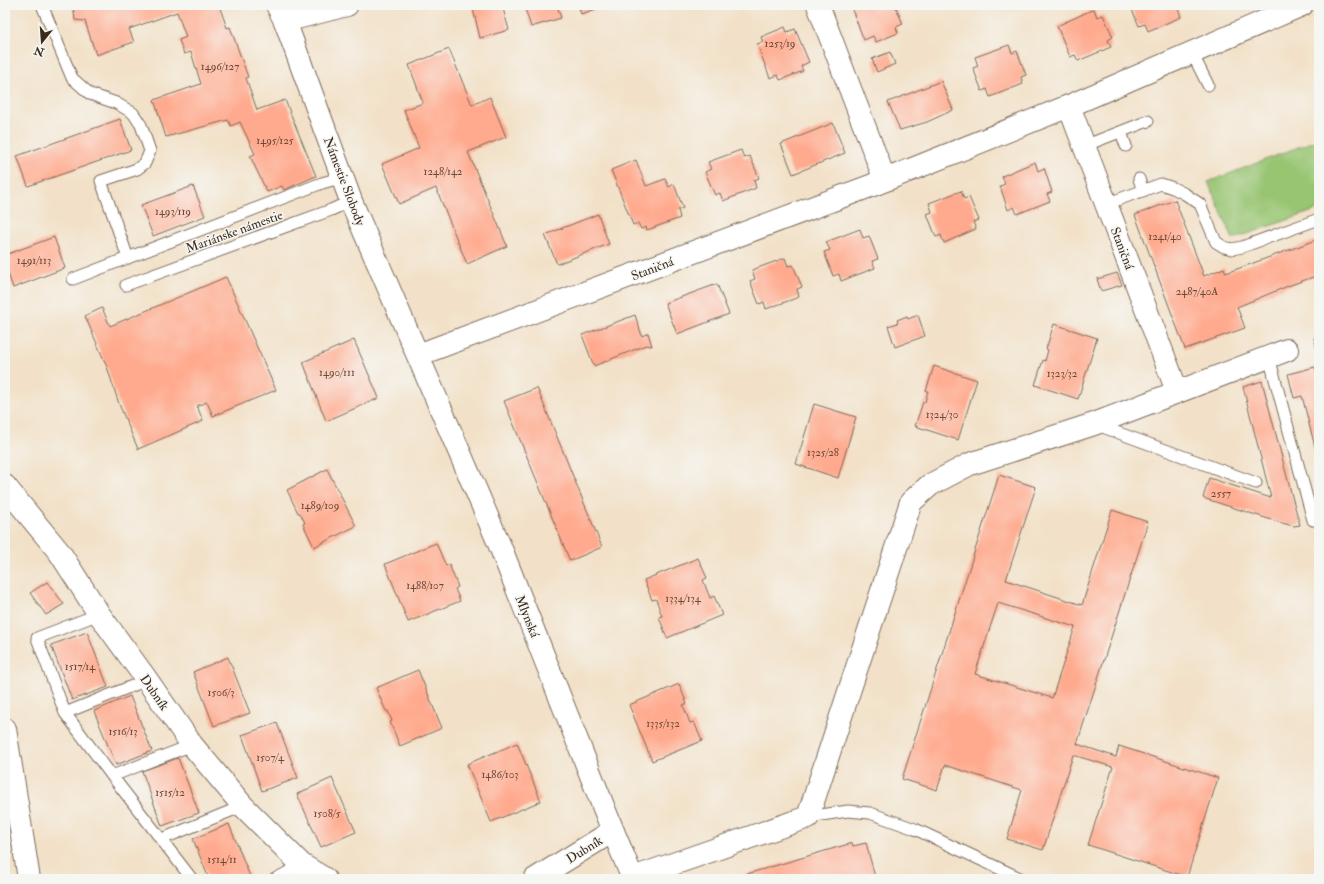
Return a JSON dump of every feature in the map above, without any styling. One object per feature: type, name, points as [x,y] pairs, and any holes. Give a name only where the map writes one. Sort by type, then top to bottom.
[{"type":"street","points":[[281,13],[347,5]]},
{"type":"street","points":[[818,5],[886,180]]},
{"type":"street","name":"Staničná","points":[[418,355],[886,180],[1069,106],[1302,5]]},
{"type":"street","name":"Námestie Slobody","points":[[281,13],[351,201],[418,355]]},
{"type":"street","name":"Staničná","points":[[1069,106],[1177,391]]},
{"type":"street","points":[[633,879],[808,817],[911,502],[930,485],[970,464],[1094,424],[1278,353]]},
{"type":"street","name":"Mlynská","points":[[418,355],[500,546],[633,879]]},
{"type":"street","name":"Dubník","points":[[8,494],[60,553],[99,614],[192,745],[243,806],[302,865],[325,879]]},
{"type":"street","points":[[5,729],[28,869],[42,879]]},
{"type":"street","name":"Dubník","points":[[535,879],[613,831]]},
{"type":"lane","points":[[42,5],[72,78],[90,94],[116,103],[133,113],[141,125],[150,151],[145,163],[137,169],[101,181],[128,258]]},
{"type":"lane","points":[[1192,53],[1208,85]]},
{"type":"lane","points":[[1084,146],[1148,121]]},
{"type":"lane","points":[[1121,132],[1126,146]]},
{"type":"lane","points":[[73,279],[322,183],[343,177]]},
{"type":"lane","points":[[1139,179],[1143,191]]},
{"type":"lane","points":[[1106,204],[1161,184],[1173,188],[1193,198],[1200,204],[1216,242],[1224,247],[1232,249],[1242,247],[1319,219]]},
{"type":"lane","name":"Mariánske námestie","points":[[126,285],[325,213],[351,201]]},
{"type":"lane","points":[[1278,353],[1313,520]]},
{"type":"lane","points":[[1094,424],[1256,483]]},
{"type":"lane","points":[[99,614],[37,638],[65,713],[192,879]]},
{"type":"lane","points":[[65,713],[147,680]]},
{"type":"lane","points":[[112,776],[192,745]]},
{"type":"lane","points":[[162,840],[243,806]]},
{"type":"lane","points":[[808,817],[848,811],[870,813],[915,829],[1022,879]]},
{"type":"lane","points":[[275,879],[302,865]]},
{"type":"green space","points":[[1319,139],[1319,209],[1233,239],[1208,182]]},
{"type":"building","points":[[73,5],[219,5],[227,28],[230,27],[248,77],[246,78],[257,110],[285,100],[316,176],[284,190],[282,186],[267,192],[250,156],[255,154],[240,122],[231,126],[228,120],[166,137],[154,100],[201,84],[191,52],[184,54],[179,40],[186,37],[177,12],[129,29],[134,42],[96,55],[85,21],[75,20]]},
{"type":"building","points":[[472,5],[502,5],[509,30],[480,38]]},
{"type":"building","points":[[524,5],[557,5],[561,18],[531,27]]},
{"type":"building","points":[[578,5],[608,5],[581,14]]},
{"type":"building","points":[[856,5],[895,5],[903,24],[896,27],[898,33],[876,42],[873,36],[864,40],[851,7]]},
{"type":"building","points":[[1130,5],[1182,5],[1183,7],[1178,9],[1181,17],[1148,31],[1145,24],[1139,26]]},
{"type":"building","points":[[1094,9],[1097,17],[1103,15],[1113,37],[1108,40],[1111,47],[1078,61],[1075,55],[1070,57],[1057,26]]},
{"type":"building","points":[[785,27],[787,32],[795,29],[809,62],[801,66],[803,71],[780,80],[778,75],[770,78],[757,44],[763,42],[761,37]]},
{"type":"building","points":[[1009,45],[1012,53],[1017,51],[1026,75],[1021,77],[1023,84],[990,97],[987,89],[982,91],[973,68],[978,66],[975,57]]},
{"type":"building","points":[[449,49],[472,105],[490,97],[506,137],[468,152],[507,246],[467,264],[436,188],[399,204],[382,164],[419,148],[404,110],[423,103],[409,65]]},
{"type":"building","points":[[890,52],[895,64],[877,72],[872,59]]},
{"type":"building","points":[[941,81],[953,110],[927,122],[900,130],[888,102]]},
{"type":"building","points":[[120,119],[131,150],[28,186],[17,156]]},
{"type":"building","points":[[833,123],[845,153],[793,174],[781,144]]},
{"type":"building","points":[[741,150],[744,158],[750,156],[759,178],[754,180],[756,188],[723,201],[720,193],[715,195],[705,172],[711,169],[708,162]]},
{"type":"building","points":[[636,160],[646,186],[665,179],[669,187],[674,184],[683,208],[678,210],[680,218],[647,230],[646,227],[641,229],[638,223],[633,225],[611,170]]},
{"type":"building","points":[[1035,162],[1038,171],[1044,168],[1052,192],[1047,194],[1050,201],[1017,214],[1014,207],[1008,210],[1000,186],[1005,184],[1002,176]]},
{"type":"building","points":[[193,186],[205,216],[153,236],[141,205]]},
{"type":"building","points":[[961,191],[964,199],[969,197],[979,220],[973,222],[976,229],[944,243],[941,235],[936,237],[927,214],[932,212],[929,203]]},
{"type":"building","points":[[1175,200],[1204,276],[1224,268],[1226,273],[1319,239],[1319,275],[1237,307],[1245,328],[1185,349],[1135,215]]},
{"type":"building","points":[[598,214],[609,244],[557,264],[545,235]]},
{"type":"building","points":[[860,229],[863,238],[869,236],[878,259],[872,261],[875,268],[841,281],[839,274],[833,276],[824,252],[830,250],[826,242]]},
{"type":"building","points":[[54,237],[65,268],[13,288],[5,264],[5,255]]},
{"type":"building","points":[[785,258],[788,266],[793,265],[802,287],[797,289],[799,297],[766,309],[764,302],[759,304],[750,281],[755,279],[752,270]]},
{"type":"building","points":[[1117,273],[1122,285],[1101,291],[1097,279]]},
{"type":"building","points":[[226,277],[276,390],[213,416],[207,402],[197,406],[203,421],[138,449],[119,404],[107,367],[85,316],[102,308],[110,326]]},
{"type":"building","points":[[717,284],[729,314],[677,334],[665,303]]},
{"type":"building","points":[[635,315],[642,336],[648,333],[652,346],[646,345],[594,366],[582,335]]},
{"type":"building","points":[[918,315],[925,336],[895,347],[888,326],[898,323],[897,320],[907,316],[908,319]]},
{"type":"building","points":[[1054,324],[1097,338],[1078,399],[1035,385],[1043,360],[1045,361],[1048,350],[1046,349]]},
{"type":"building","points":[[1319,336],[1319,347],[1316,347],[1314,338]]},
{"type":"building","points":[[354,340],[379,398],[326,421],[303,362]]},
{"type":"building","points":[[934,366],[977,380],[958,440],[915,426],[923,402],[925,402],[928,391],[926,391]]},
{"type":"building","points":[[1315,367],[1319,384],[1318,459],[1302,396],[1294,398],[1288,374]]},
{"type":"building","points":[[1262,381],[1300,525],[1294,526],[1278,522],[1203,498],[1209,478],[1271,498],[1243,387]]},
{"type":"building","points":[[537,388],[602,547],[570,561],[504,401]]},
{"type":"building","points":[[814,404],[856,417],[838,478],[796,464]]},
{"type":"building","points":[[327,469],[356,526],[314,547],[303,524],[305,523],[300,513],[298,513],[287,490]]},
{"type":"building","points":[[999,475],[1036,487],[1006,580],[1082,605],[1112,510],[1148,522],[1077,744],[1116,757],[1119,746],[1218,778],[1187,877],[1088,845],[1113,767],[1073,755],[1043,850],[1007,839],[1022,790],[945,765],[937,790],[902,779]],"holes":[[[998,603],[1075,627],[1052,698],[975,674]]]},
{"type":"building","points":[[436,543],[446,566],[449,564],[458,587],[455,589],[460,601],[408,622],[385,564]]},
{"type":"building","points":[[698,558],[707,578],[703,580],[710,598],[714,596],[722,615],[667,638],[659,617],[662,616],[656,599],[652,600],[644,580]]},
{"type":"building","points":[[47,582],[64,604],[46,615],[30,593]]},
{"type":"building","points":[[87,632],[108,687],[72,700],[51,645]]},
{"type":"building","points":[[228,657],[250,713],[214,726],[193,672]]},
{"type":"building","points":[[418,670],[442,728],[400,746],[390,722],[392,721],[388,711],[386,711],[376,688]]},
{"type":"building","points":[[679,684],[687,704],[683,705],[690,723],[694,722],[702,741],[652,761],[629,705]]},
{"type":"building","points":[[130,696],[152,751],[116,765],[94,711]]},
{"type":"building","points":[[277,723],[298,778],[262,791],[242,735]]},
{"type":"building","points":[[517,743],[541,801],[491,822],[467,764]]},
{"type":"building","points":[[178,758],[199,813],[162,826],[142,771]]},
{"type":"building","points":[[332,778],[356,832],[321,847],[297,794]]},
{"type":"building","points":[[229,824],[251,879],[209,879],[193,839]]},
{"type":"building","points":[[852,843],[853,846],[866,843],[875,877],[868,879],[730,879]]}]
